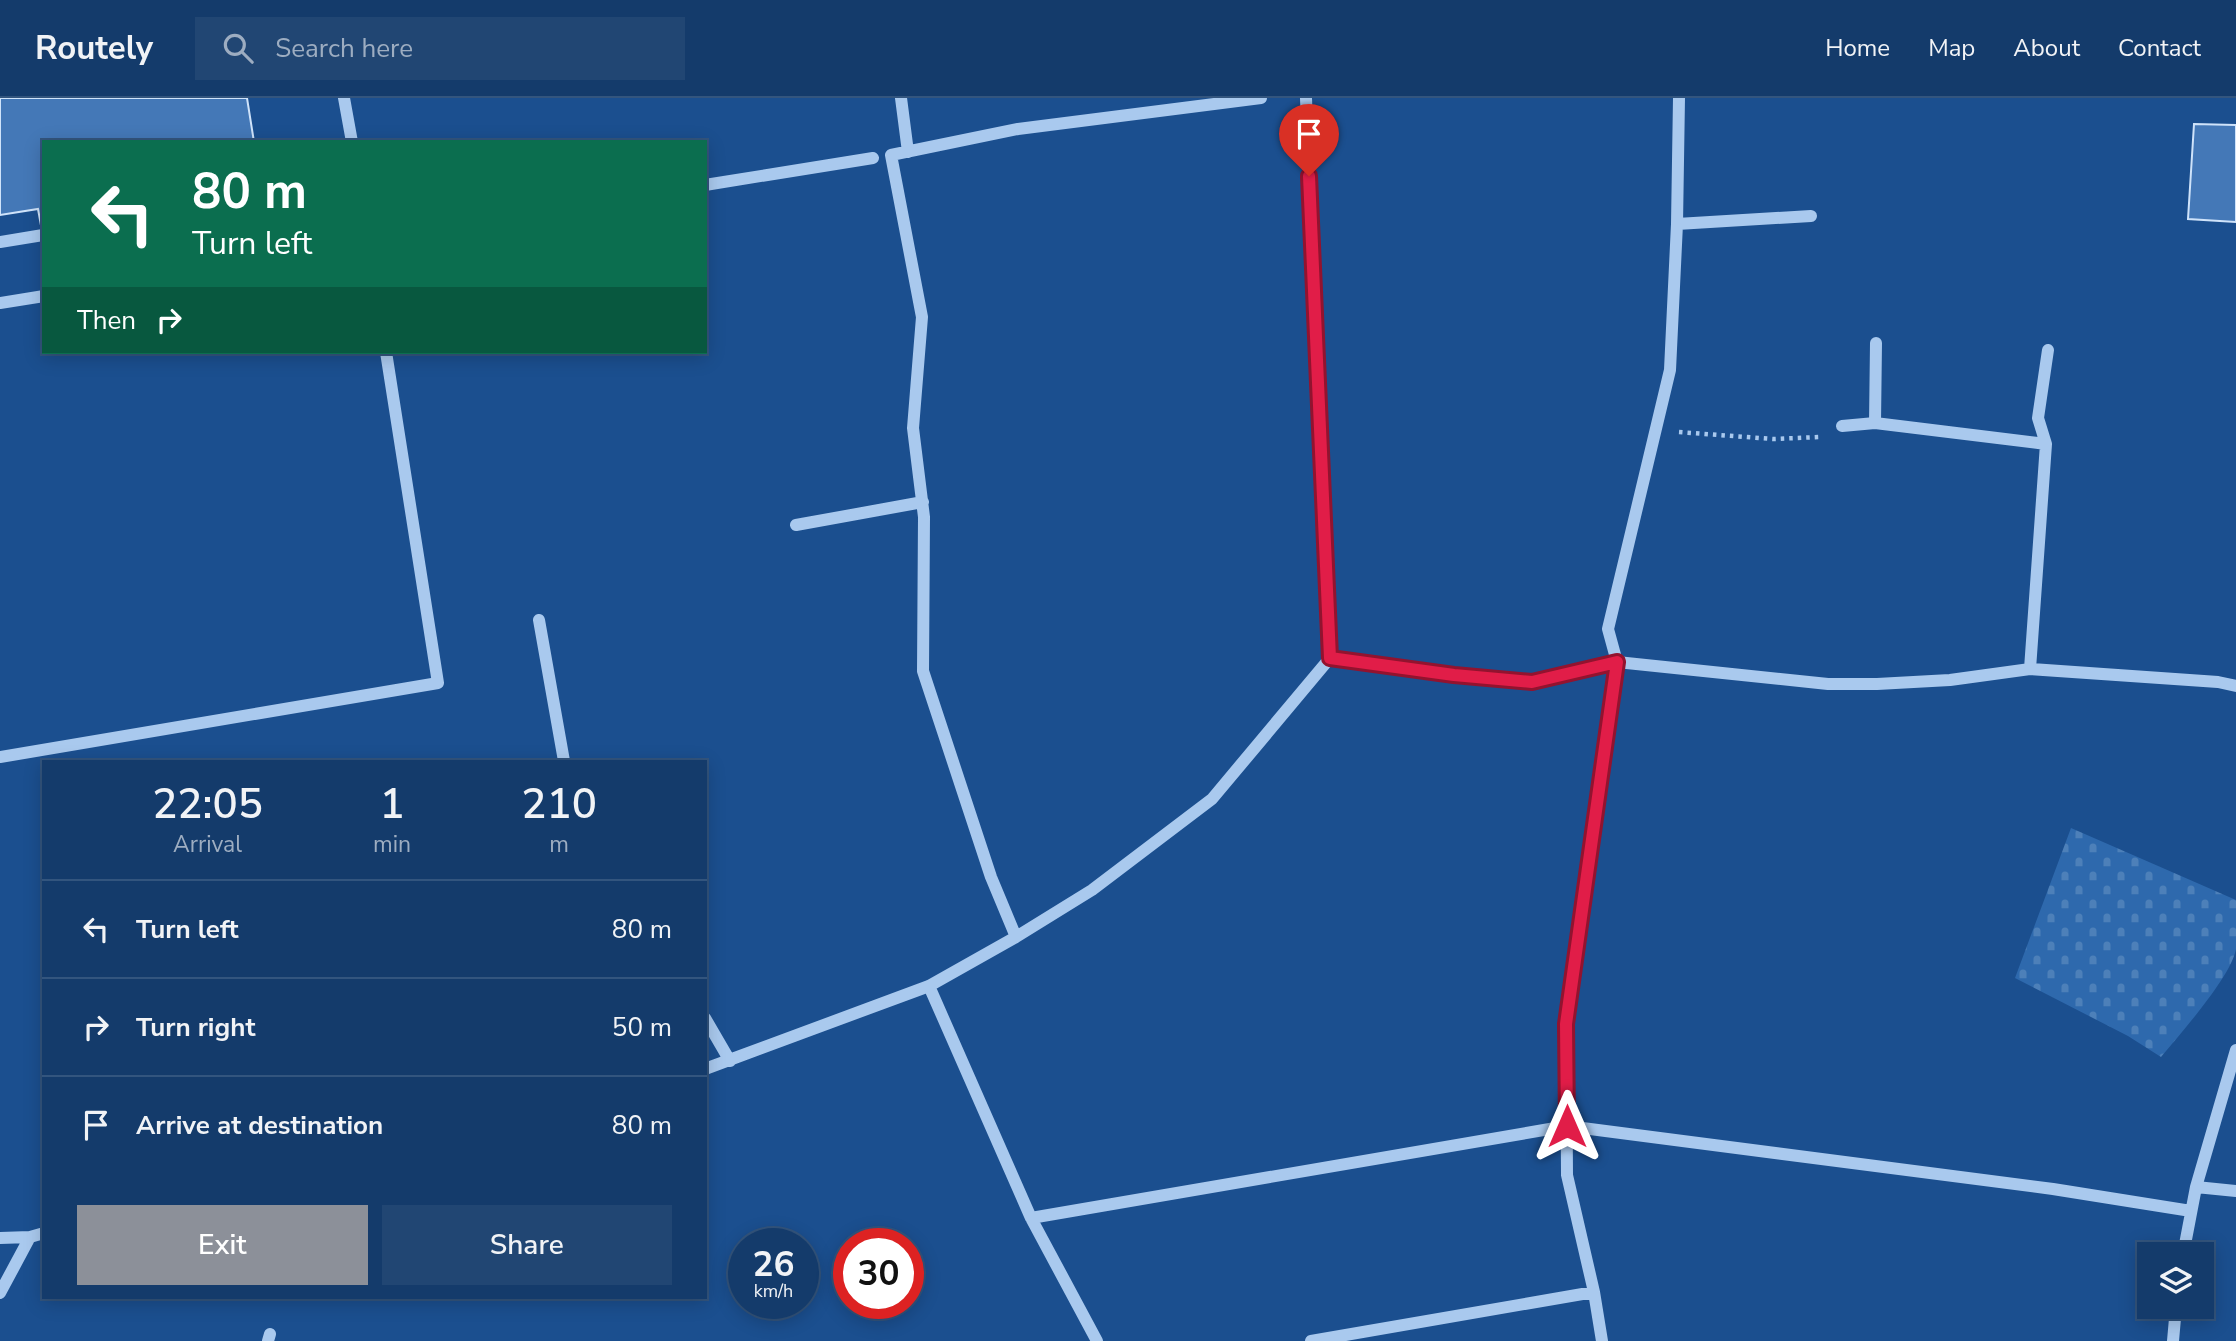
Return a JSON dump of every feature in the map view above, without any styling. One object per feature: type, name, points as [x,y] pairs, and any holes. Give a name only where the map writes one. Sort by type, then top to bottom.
[{"type":"street","points":[[344,98],[352,140]]},
{"type":"street","points":[[901,98],[908,152]]},
{"type":"street","points":[[1016,937],[991,877],[923,671],[924,516],[913,428],[922,317],[891,155],[1018,130],[1261,98]]},
{"type":"street","points":[[707,1068],[929,986],[1092,890],[1212,799],[1330,658],[1306,98]]},
{"type":"street","points":[[1602,1341],[1594,1292],[1567,1175],[1566,1024],[1617,662],[1608,629],[1671,370],[1679,98]]},
{"type":"street","points":[[707,185],[873,158]]},
{"type":"street","points":[[1677,224],[1811,216]]},
{"type":"street","points":[[0,242],[42,235]]},
{"type":"street","points":[[0,303],[42,296]]},
{"type":"street","points":[[1875,423],[1876,343]]},
{"type":"street","points":[[2031,669],[2046,444],[2038,418],[2048,350]]},
{"type":"street","points":[[0,757],[439,683],[386,354]]},
{"type":"street","points":[[1842,426],[1875,423],[2046,444]]},
{"type":"street","points":[[796,525],[923,502]]},
{"type":"street","points":[[539,620],[564,760]]},
{"type":"street","points":[[1330,658],[1454,675],[1532,682],[1617,662],[1828,684],[1950,680],[2031,669],[2218,682],[2236,686]]},
{"type":"street","points":[[929,986],[1031,1218],[1097,1341]]},
{"type":"street","points":[[707,1021],[730,1061]]},
{"type":"street","points":[[2185,1242],[2196,1187],[2236,1050]]},
{"type":"street","points":[[1031,1218],[1567,1126],[2053,1189],[2190,1211]]},
{"type":"street","points":[[2196,1187],[2236,1191]]},
{"type":"street","points":[[0,1238],[30,1237],[42,1234]]},
{"type":"street","points":[[0,1293],[30,1237]]},
{"type":"street","points":[[1311,1341],[1594,1292]]},
{"type":"street","points":[[2173,1341],[2175,1319]]},
{"type":"path","points":[[1656,430],[1773,439],[1829,437]]},
{"type":"green space","points":[[2071,828],[2236,900],[2236,949],[2232,961],[2204,1005],[2161,1057],[2128,1036],[2015,978]]},
{"type":"building","points":[[0,98],[247,98],[254,140],[42,140],[42,231],[38,209],[0,215]]},
{"type":"building","points":[[2194,124],[2236,125],[2236,222],[2188,219]]},
{"type":"route","points":[[1309,176],[1330,658],[1454,675],[1532,682],[1617,662],[1566,1024],[1567,1126]]}]
